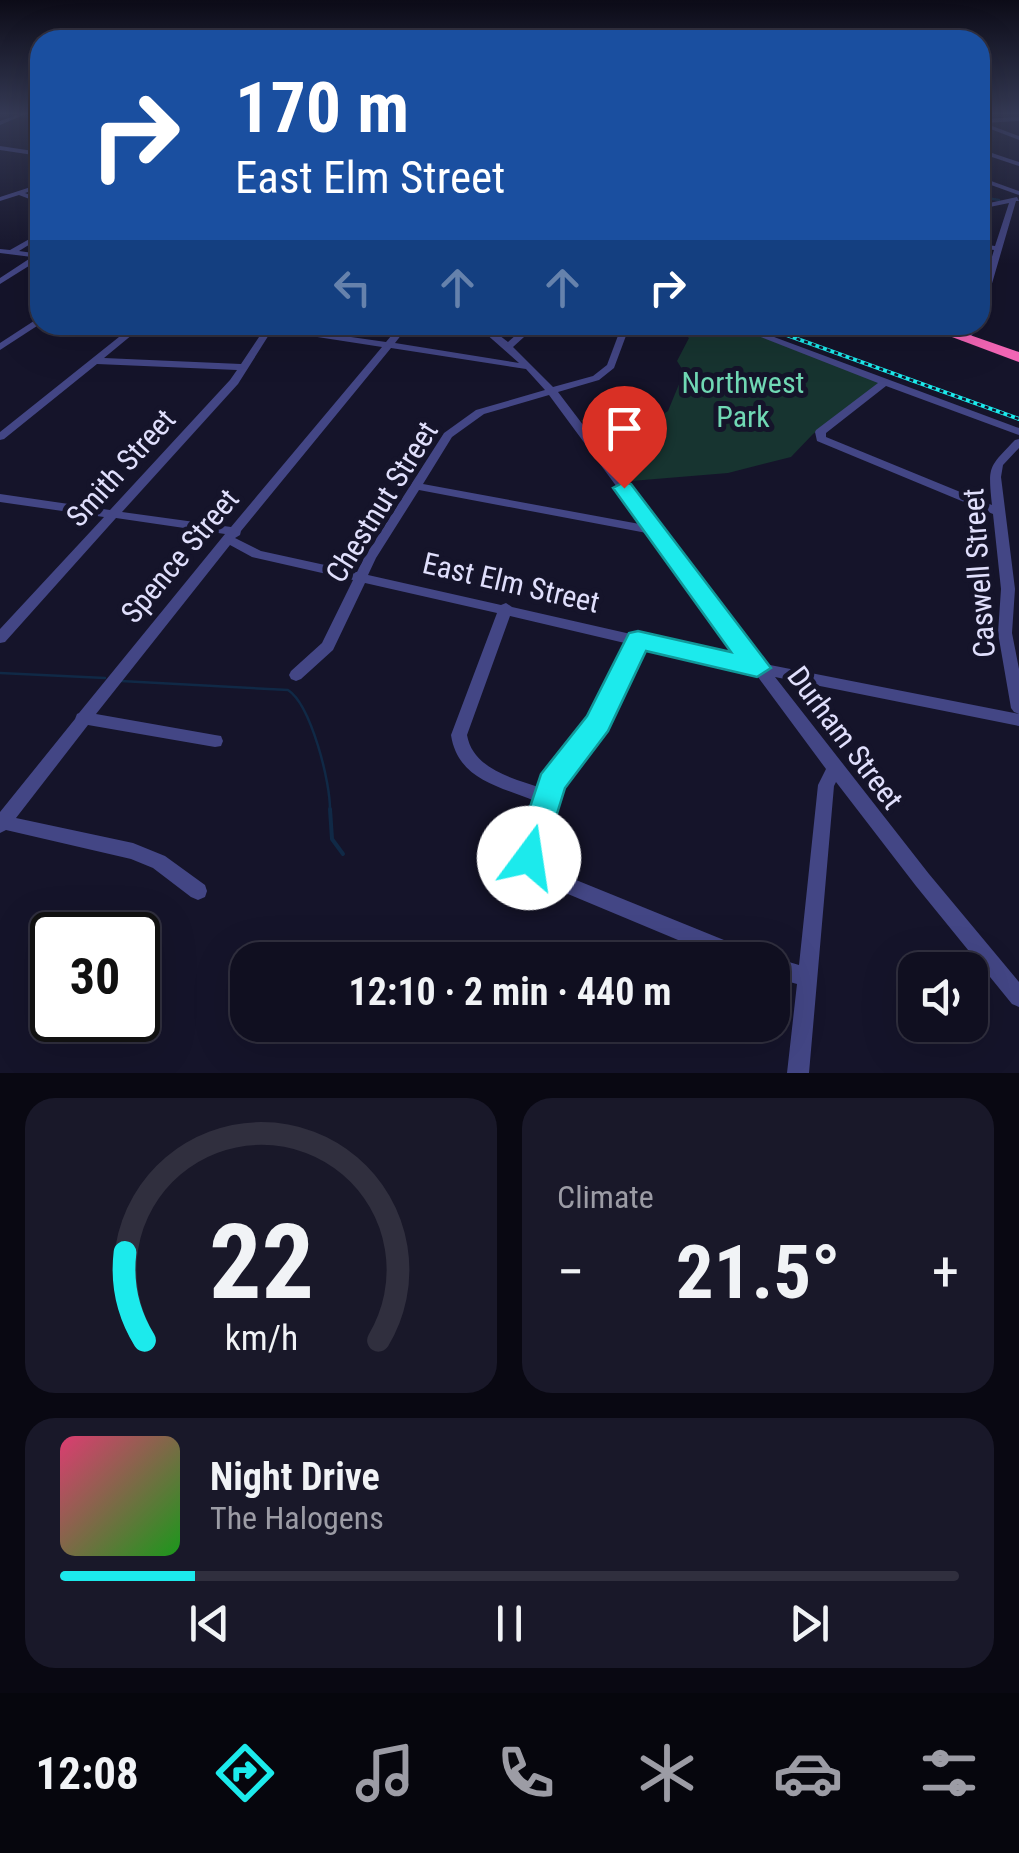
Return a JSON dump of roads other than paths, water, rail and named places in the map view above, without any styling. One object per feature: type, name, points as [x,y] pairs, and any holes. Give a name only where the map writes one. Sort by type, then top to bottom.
[{"type":"highway","points":[[954,335],[1019,357]]},
{"type":"street","points":[[990,184],[1017,197]]},
{"type":"street","points":[[0,199],[30,189]]},
{"type":"street","points":[[19,193],[30,197]]},
{"type":"street","points":[[990,204],[1017,197]]},
{"type":"street","points":[[990,273],[1017,197]]},
{"type":"street","points":[[12,253],[30,241]]},
{"type":"street","points":[[990,248],[1000,250]]},
{"type":"street","points":[[0,251],[30,255]]},
{"type":"street","points":[[0,282],[30,262]]},
{"type":"street","points":[[0,347],[30,327]]},
{"type":"street","points":[[0,437],[128,335]]},
{"type":"street","name":"Smith Street","points":[[0,638],[244,367],[264,335]]},
{"type":"street","points":[[326,335],[529,367]]},
{"type":"street","name":"Spence Street","points":[[1,823],[82,718],[396,335]]},
{"type":"street","name":"Durham Street","points":[[493,335],[552,392],[834,771],[916,877],[1019,997]]},
{"type":"street","points":[[508,347],[521,335]]},
{"type":"street","name":"Chestnut Street","points":[[296,675],[328,646],[360,577],[448,435],[470,417],[588,382],[609,369],[622,335]]},
{"type":"street","points":[[760,335],[1019,432]]},
{"type":"street","points":[[965,339],[968,335]]},
{"type":"street","points":[[97,361],[244,367]]},
{"type":"street","points":[[885,382],[820,432],[820,438],[998,512]]},
{"type":"street","name":"Caswell Street","points":[[1019,442],[998,464],[998,512],[1008,589],[1005,633],[1019,708]]},
{"type":"street","points":[[416,486],[656,531]]},
{"type":"street","name":"East Elm Street","points":[[0,498],[113,513],[232,536],[257,554],[757,668],[1019,720]]},
{"type":"street","points":[[506,608],[459,735],[460,749],[476,768],[544,797]]},
{"type":"street","points":[[638,640],[598,723],[544,797],[530,851],[532,866],[605,902],[705,942]]},
{"type":"street","points":[[82,718],[215,740]]},
{"type":"street","points":[[798,1073],[826,785],[834,771]]},
{"type":"street","points":[[1,823],[134,851],[159,862],[198,891]]},
{"type":"street","points":[[790,973],[807,978]]},
{"type":"waterway","points":[[990,199],[999,200]]},
{"type":"waterway","points":[[0,673],[105,678]]},
{"type":"waterway","points":[[121,681],[288,690],[312,728],[327,783],[330,812]]},
{"type":"waterway","points":[[330,809],[332,839],[343,854]]},
{"type":"railway","points":[[787,335],[1019,419]]},
{"type":"park label","name":"Northwest Park","points":[[743,400]]}]
